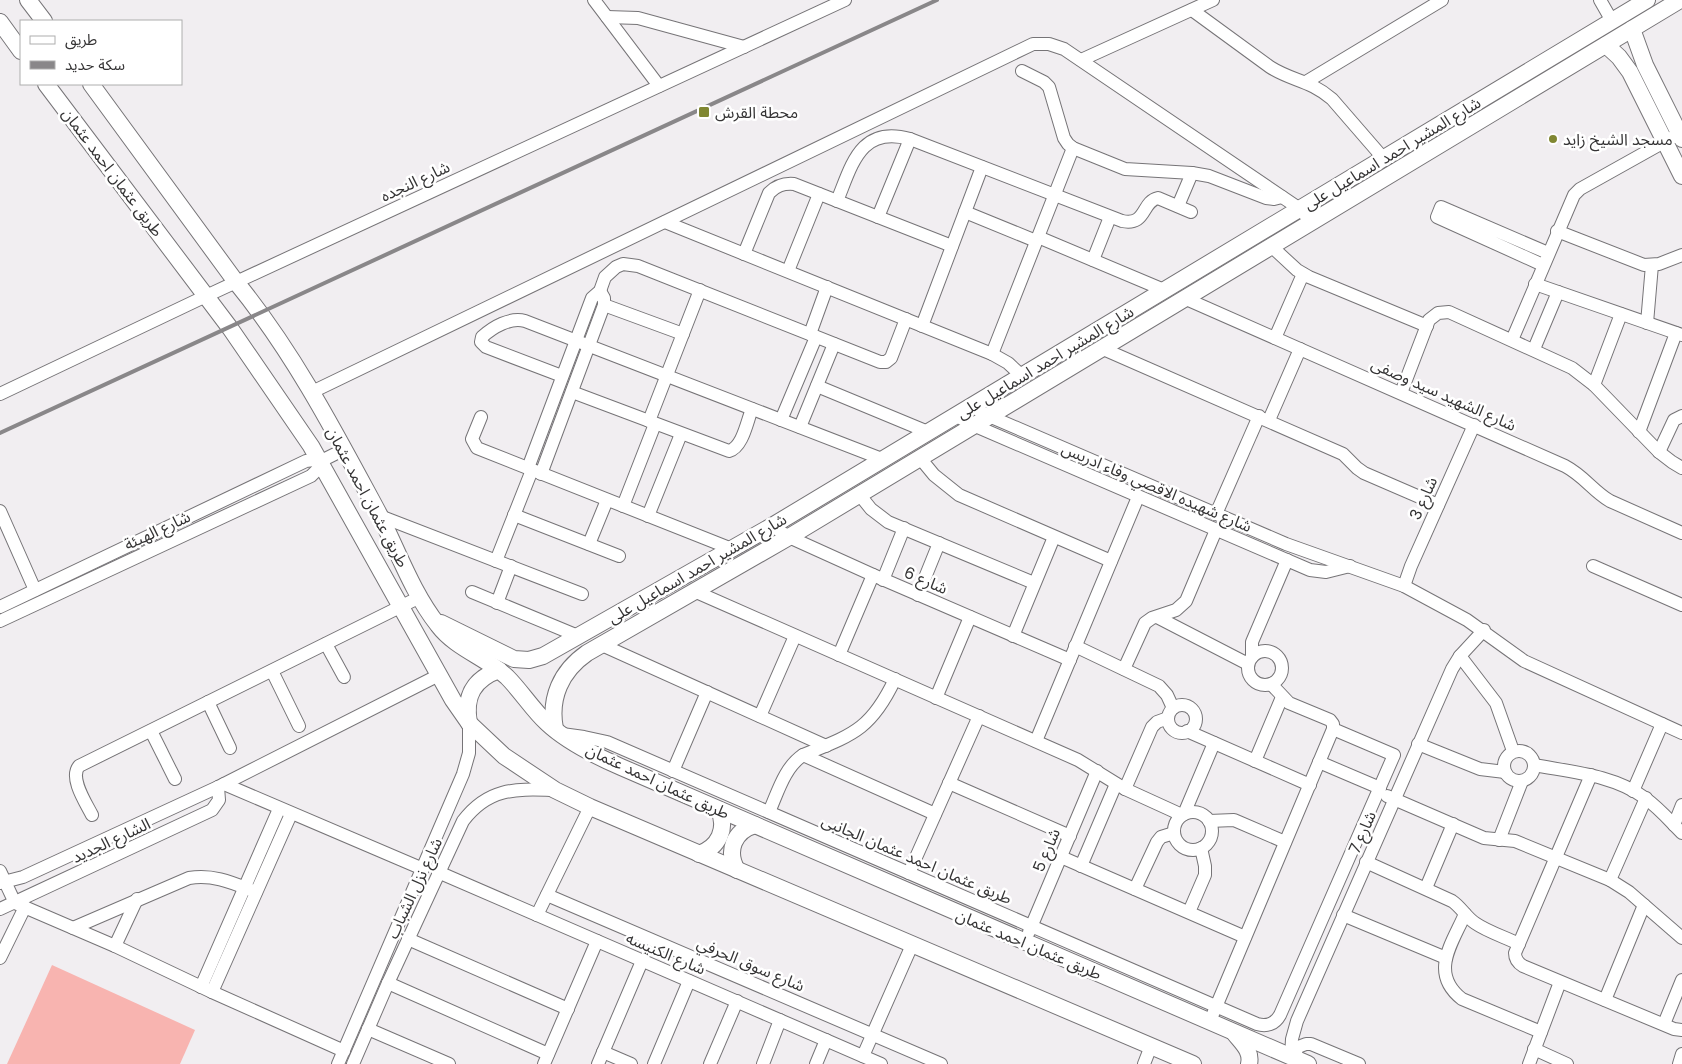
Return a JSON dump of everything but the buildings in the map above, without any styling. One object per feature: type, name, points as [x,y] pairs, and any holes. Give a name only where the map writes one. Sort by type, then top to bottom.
[{"type":"main road","points":[[28,0],[43,20]]},
{"type":"main road","name":"شارع المشير احمد اسماعيل على","points":[[432,618],[508,656],[521,660],[543,656],[772,526],[1647,0]]},
{"type":"main road","name":"شارع المشير احمد اسماعيل على","points":[[558,732],[553,720],[554,702],[559,684],[578,659],[788,537],[1680,0]]},
{"type":"main road","points":[[0,22],[20,49]]},
{"type":"main road","points":[[1632,30],[1645,65],[1681,136]]},
{"type":"main road","points":[[1606,45],[1619,57],[1630,72],[1682,176]]},
{"type":"main road","name":"طريق عثمان احمد عثمان","points":[[47,85],[206,296],[311,446],[439,675],[469,722],[504,756],[555,790],[590,807],[1193,1064]]},
{"type":"main road","name":"طريق عثمان احمد عثمان","points":[[92,85],[236,282],[261,313],[308,386],[380,516],[432,618],[456,643],[499,670],[508,678],[538,714],[558,732],[609,762],[1295,1061]]},
{"type":"main road","points":[[308,386],[302,391],[303,397],[326,437],[325,442],[321,446],[311,446]]},
{"type":"main road","points":[[469,722],[467,712],[468,700],[472,690],[479,681],[499,670]]},
{"type":"main road","points":[[699,854],[712,848],[720,837],[723,823],[720,810]]},
{"type":"main road","points":[[737,870],[732,858],[732,846],[743,830],[755,826]]},
{"type":"main road","points":[[1234,1034],[1250,1055],[1249,1064]]},
{"type":"street","points":[[594,0],[659,86]]},
{"type":"street","name":"شارع النجده","points":[[0,394],[236,282],[845,0]]},
{"type":"street","points":[[1080,60],[1196,5],[1213,0]]},
{"type":"street","points":[[1306,82],[1442,0]]},
{"type":"street","points":[[1600,0],[1612,21]]},
{"type":"street","points":[[1196,5],[1270,67],[1282,74],[1306,82],[1324,92],[1384,159]]},
{"type":"street","points":[[607,17],[638,18],[744,47]]},
{"type":"street","points":[[308,386],[496,304],[1026,46],[1041,43],[1064,49],[1300,209],[1310,222]]},
{"type":"street","points":[[1022,70],[1044,82],[1049,87],[1053,94],[1064,138],[1073,148],[1125,168],[1192,173],[1216,178],[1266,198],[1282,197]]},
{"type":"street","points":[[837,201],[855,157],[860,150],[875,140],[892,136],[910,139],[1127,222],[1136,220],[1143,215],[1150,202],[1155,199],[1161,199],[1190,212]]},
{"type":"street","points":[[1512,340],[1571,199],[1577,192],[1665,142],[1681,136]]},
{"type":"street","points":[[878,217],[910,139]]},
{"type":"street","points":[[992,354],[1073,148]]},
{"type":"street","points":[[922,326],[982,167]]},
{"type":"street","points":[[1178,206],[1192,173]]},
{"type":"street","points":[[744,254],[766,199],[774,188],[780,185],[794,184],[952,246]]},
{"type":"street","points":[[788,271],[819,194]]},
{"type":"street","points":[[965,212],[1093,260],[1164,290]]},
{"type":"street","points":[[1439,212],[1546,259]]},
{"type":"street","points":[[1093,260],[1110,216]]},
{"type":"street","points":[[665,222],[992,354],[1008,363],[1022,376]]},
{"type":"street","points":[[1557,231],[1636,262],[1652,265],[1665,263],[1682,254]]},
{"type":"street","points":[[1271,246],[1303,274],[1427,326]]},
{"type":"street","points":[[534,471],[562,376],[592,298],[600,291],[605,277],[616,267],[631,264],[880,362],[886,362],[893,355],[906,319]]},
{"type":"street","points":[[1647,323],[1652,265]]},
{"type":"street","points":[[1275,338],[1303,274]]},
{"type":"street","points":[[1535,284],[1679,334],[1639,432]]},
{"type":"street","points":[[781,420],[813,335],[827,287]]},
{"type":"street","points":[[623,506],[666,376],[700,290]]},
{"type":"street","points":[[496,561],[514,515],[572,392],[604,305],[604,298],[600,291]]},
{"type":"street","points":[[1534,350],[1558,292]]},
{"type":"street","name":"شارع الشهيد سيد وصفى","points":[[1184,298],[1474,424],[1565,466],[1581,476],[1610,501],[1682,533]]},
{"type":"street","points":[[496,304],[506,322]]},
{"type":"street","points":[[604,305],[682,334]]},
{"type":"street","points":[[1401,393],[1427,326],[1433,316],[1438,313],[1449,312],[1564,363],[1580,373],[1659,452],[1682,468]]},
{"type":"street","points":[[1594,385],[1621,314]]},
{"type":"street","points":[[562,376],[484,346],[482,342],[484,335],[506,322],[525,321],[882,459]]},
{"type":"street","points":[[800,427],[834,344]]},
{"type":"street","points":[[1101,348],[1343,454],[1364,473],[1438,504]]},
{"type":"street","points":[[1216,514],[1300,349]]},
{"type":"street","points":[[817,386],[928,432]]},
{"type":"street","points":[[572,392],[724,450],[733,450],[739,443],[752,409]]},
{"type":"street","name":"شارع شهيده الاقصي وفاء ادريس","points":[[971,406],[989,416],[1286,544],[1404,586],[1453,611],[1484,630],[1524,661],[1682,733]]},
{"type":"street","name":"شارع شهيده الاقصي وفاء ادريس","points":[[955,415],[973,426],[1318,572],[1350,566]]},
{"type":"street","points":[[1659,452],[1674,420],[1682,416]]},
{"type":"street","points":[[480,417],[472,439],[474,445],[480,449],[732,549]]},
{"type":"street","name":"شارع 3","points":[[1404,586],[1411,566],[1474,424]]},
{"type":"street","points":[[648,516],[681,434]]},
{"type":"street","name":"شارع الهيئة","points":[[4,605],[306,461],[321,461],[343,450]]},
{"type":"street","points":[[920,458],[934,475],[960,495],[1111,561]]},
{"type":"street","name":"شارع الهيئة","points":[[0,622],[311,476],[317,470],[321,461]]},
{"type":"street","points":[[859,494],[876,514],[888,522],[1034,583]]},
{"type":"street","points":[[1036,741],[1074,646],[1138,497]]},
{"type":"street","points":[[589,544],[607,500]]},
{"type":"street","points":[[1176,513],[1182,500]]},
{"type":"street","points":[[0,511],[4,530],[35,590]]},
{"type":"street","points":[[514,515],[619,556]]},
{"type":"street","points":[[380,516],[582,594]]},
{"type":"street","name":"شارع 6","points":[[772,526],[788,537],[1070,660]]},
{"type":"street","points":[[838,655],[904,528]]},
{"type":"street","points":[[1124,669],[1142,627],[1148,620],[1176,610],[1186,601],[1216,530]]},
{"type":"street","points":[[1013,636],[1054,537]]},
{"type":"street","points":[[918,594],[939,543]]},
{"type":"street","points":[[1250,660],[1256,654],[1266,651],[1271,652],[1279,658],[1282,668],[1281,673],[1276,681],[1271,684],[1262,685],[1254,681],[1249,673],[1250,660],[1252,642],[1287,560]]},
{"type":"street","points":[[497,603],[511,566]]},
{"type":"street","points":[[1593,566],[1681,601]]},
{"type":"street","points":[[694,591],[1078,760],[1120,786],[1183,814],[1195,812],[1206,816],[1212,831],[1209,841],[1201,848],[1191,850],[1181,846],[1175,838],[1176,821],[1183,814],[1214,743]]},
{"type":"street","points":[[472,592],[578,636]]},
{"type":"street","points":[[92,815],[75,780],[77,768],[420,597]]},
{"type":"street","points":[[4,605],[13,616]]},
{"type":"street","points":[[936,698],[970,617]]},
{"type":"street","points":[[1157,617],[1250,660]]},
{"type":"street","name":"شارع 7","points":[[1295,1061],[1292,1039],[1296,1021],[1452,669],[1460,656],[1484,630]]},
{"type":"street","points":[[760,716],[795,636]]},
{"type":"street","points":[[326,644],[344,678]]},
{"type":"street","points":[[602,645],[826,746]]},
{"type":"street","points":[[1074,646],[1160,686],[1167,695],[1171,713],[1168,722],[1174,730],[1178,732],[1187,731],[1310,785]]},
{"type":"street","points":[[1460,656],[1496,703],[1514,751]]},
{"type":"street","points":[[272,671],[299,726]]},
{"type":"street","name":"الشارع الجديد","points":[[2,879],[22,876],[221,786],[439,675]]},
{"type":"street","points":[[769,812],[787,772],[796,760],[857,730],[873,717],[885,700],[895,680]]},
{"type":"street","points":[[1209,1023],[1333,729],[1333,724],[1328,719],[1293,705],[1282,697],[1271,684]]},
{"type":"street","points":[[673,771],[706,692]]},
{"type":"street","points":[[1255,761],[1282,697]]},
{"type":"street","points":[[208,702],[230,748]]},
{"type":"street","points":[[1081,866],[1120,786],[1152,727],[1182,705],[1191,708],[1195,716],[1194,725],[1187,731]]},
{"type":"street","points":[[909,873],[978,716]]},
{"type":"street","name":"شارع نزل الشباب","points":[[338,1064],[467,764],[470,743],[469,722]]},
{"type":"street","points":[[1633,790],[1662,724]]},
{"type":"street","name":"شارع 7","points":[[1258,1024],[1266,1026],[1278,1019],[1394,755],[1333,729]]},
{"type":"street","points":[[151,731],[175,780]]},
{"type":"street","name":"طريق عثمان احمد عثمان الجانبى","points":[[558,732],[607,742],[1258,1024]]},
{"type":"street","points":[[1418,744],[1480,769],[1505,772],[1512,779],[1522,781]]},
{"type":"street","points":[[1498,840],[1522,781],[1532,773],[1533,760],[1527,753],[1518,750],[1514,751],[1504,762],[1505,772]]},
{"type":"street","points":[[803,755],[935,814]]},
{"type":"street","points":[[1319,762],[1394,799],[1484,838],[1515,841],[1610,880],[1623,888],[1682,938]]},
{"type":"street","points":[[1534,765],[1591,775],[1633,790],[1646,798],[1678,829]]},
{"type":"street","name":"شارع 5","points":[[1025,943],[1097,771]]},
{"type":"street","points":[[1591,775],[1515,953],[1519,964],[1682,1030]]},
{"type":"street","points":[[949,783],[1070,836]]},
{"type":"street","points":[[221,786],[423,869]]},
{"type":"street","name":"الشارع الجديد","points":[[0,910],[20,905],[212,810],[219,800],[221,786]]},
{"type":"street","name":"شارع نزل الشباب","points":[[353,1064],[438,872],[463,821],[480,804],[501,793],[514,790],[555,790]]},
{"type":"street","points":[[1610,880],[1646,798]]},
{"type":"street","points":[[1678,829],[1682,806]]},
{"type":"street","points":[[537,915],[590,807]]},
{"type":"street","points":[[200,987],[250,890],[285,811]]},
{"type":"street","points":[[1209,821],[1234,820],[1285,842]]},
{"type":"street","points":[[1426,888],[1453,824]]},
{"type":"street","points":[[1363,825],[1379,832]]},
{"type":"street","points":[[1135,889],[1157,842],[1161,837],[1174,833]]},
{"type":"street","points":[[1189,912],[1205,875],[1201,848]]},
{"type":"street","points":[[1060,858],[1245,937]]},
{"type":"street","points":[[1366,862],[1452,900],[1479,926],[1519,944]]},
{"type":"street","name":"شارع الكنيسه","points":[[438,872],[871,1061]]},
{"type":"street","points":[[73,928],[179,881],[199,876],[220,878],[250,890]]},
{"type":"street","points":[[2,879],[20,905],[115,946],[200,987],[344,1051]]},
{"type":"street","points":[[212,992],[250,890]]},
{"type":"street","name":"شارع سوق الحرفي","points":[[547,895],[941,1064]]},
{"type":"street","points":[[115,946],[137,900]]},
{"type":"street","points":[[0,958],[20,905]]},
{"type":"street","points":[[1605,1000],[1644,905]]},
{"type":"street","points":[[1343,914],[1446,958]]},
{"type":"street","points":[[1465,914],[1446,958],[1445,977],[1454,993],[1462,999],[1541,1032]]},
{"type":"street","points":[[408,939],[568,1009]]},
{"type":"street","points":[[388,984],[546,1059],[597,941]]},
{"type":"street","points":[[871,1061],[872,1034],[912,945]]},
{"type":"street","points":[[631,1064],[601,1058],[642,961]]},
{"type":"street","points":[[1664,1024],[1682,980]]},
{"type":"street","points":[[654,1064],[689,981]]},
{"type":"street","points":[[1528,1064],[1560,982]]},
{"type":"street","points":[[710,1064],[737,1002]]},
{"type":"street","points":[[762,1064],[780,1020]]},
{"type":"street","points":[[368,1028],[430,1060],[450,1064]]},
{"type":"street","points":[[816,1064],[826,1040]]},
{"type":"street","points":[[1295,1061],[1298,1047],[1311,1044],[1359,1064]]},
{"type":"street","points":[[1144,1064],[1151,1046]]},
{"type":"street","points":[[1534,1049],[1567,1064]]},
{"type":"street","points":[[1679,1064],[1682,1054]]},
{"type":"shaded area","points":[[52,965],[195,1030],[180,1064],[7,1064]]},
{"type":"railway","points":[[0,433],[937,0]]},
{"type":"place","name":"محطة القرش","points":[[704,112]]},
{"type":"place","name":"مسجد الشيخ زايد","points":[[1553,139]]}]
